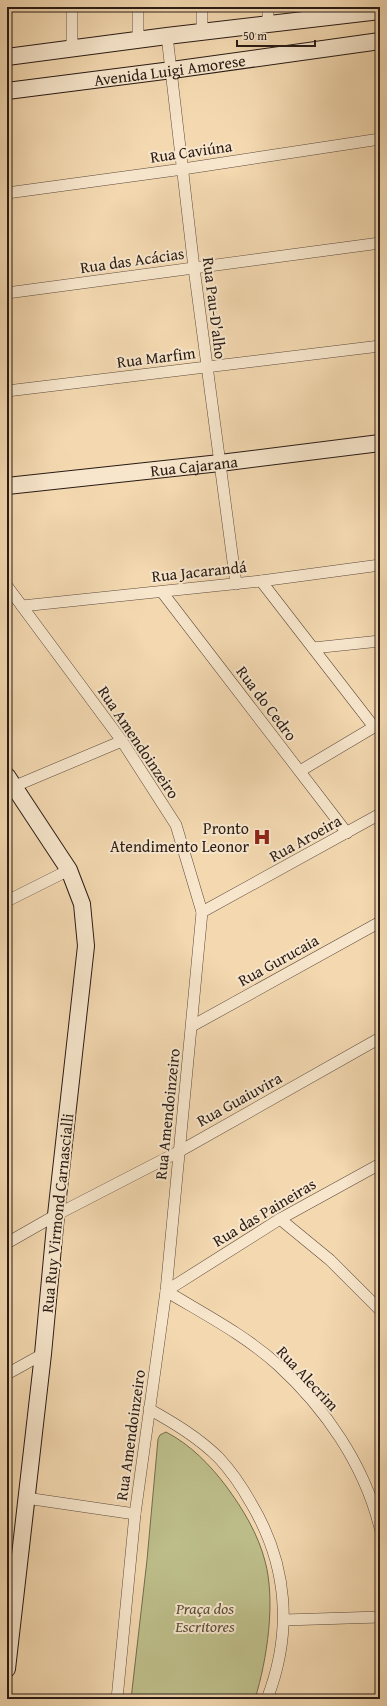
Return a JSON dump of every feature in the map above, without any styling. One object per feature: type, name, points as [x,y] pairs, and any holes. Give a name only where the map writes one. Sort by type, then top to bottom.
[{"type":"street","points":[[72,7],[72,49]]},
{"type":"street","points":[[138,7],[138,40]]},
{"type":"street","points":[[202,7],[202,32]]},
{"type":"street","points":[[268,7],[268,24]]},
{"type":"street","name":"Avenida Luigi Amorese","points":[[7,58],[167,36],[380,11]]},
{"type":"street","name":"Rua Pau-D'alho","points":[[167,36],[194,268],[236,584]]},
{"type":"street","name":"Avenida Luigi Amorese","points":[[7,91],[380,41]]},
{"type":"street","name":"Rua Caviúna","points":[[7,193],[183,169],[380,138]]},
{"type":"street","name":"Rua das Acácias","points":[[7,293],[380,243]]},
{"type":"street","name":"Rua Marfim","points":[[7,391],[380,346]]},
{"type":"street","name":"Rua Cajarana","points":[[7,486],[220,463],[380,443]]},
{"type":"street","name":"Rua Jacarandá","points":[[22,606],[236,584],[380,565]]},
{"type":"street","points":[[261,581],[313,648],[377,726],[300,771]]},
{"type":"street","name":"Rua Amendoinzeiro","points":[[7,586],[122,742],[176,825],[202,912],[166,1291],[135,1514],[117,1699]]},
{"type":"street","name":"Rua do Cedro","points":[[162,592],[347,833]]},
{"type":"street","points":[[313,648],[380,641]]},
{"type":"street","points":[[10,784],[122,742]]},
{"type":"street","name":"Rua Ruy Virmond Carnascialli","points":[[7,1669],[13,1563],[26,1498],[43,1354],[56,1215],[86,946],[82,904],[69,870],[10,784]]},
{"type":"street","name":"Rua Aroeira","points":[[202,912],[380,814]]},
{"type":"street","points":[[7,901],[69,870]]},
{"type":"street","name":"Rua Gurucaia","points":[[192,1026],[380,922]]},
{"type":"street","name":"Rua Guaiuvira","points":[[7,1243],[56,1215],[180,1151],[380,1038]]},
{"type":"street","name":"Rua das Paineiras","points":[[166,1291],[280,1219],[380,1164]]},
{"type":"street","points":[[280,1219],[330,1260],[380,1310]]},
{"type":"street","name":"Rua Alecrim","points":[[166,1291],[219,1322],[264,1354],[300,1388],[321,1411],[341,1439],[372,1500],[380,1528]]},
{"type":"street","points":[[7,1374],[43,1354]]},
{"type":"street","points":[[149,1410],[180,1427],[204,1445],[228,1468],[265,1527],[271,1543],[282,1590],[284,1620],[277,1672],[267,1699]]},
{"type":"street","points":[[26,1498],[135,1514]]},
{"type":"street","points":[[284,1620],[380,1617]]},
{"type":"green space","name":"Praça dos Escritores","points":[[166,1432],[192,1449],[220,1478],[244,1513],[254,1531],[262,1551],[268,1577],[270,1612],[269,1630],[263,1667],[255,1699],[131,1699],[147,1560],[158,1439],[160,1435]]},
{"type":"place","name":"Pronto Atendimento Leonor","points":[[262,837]]}]
